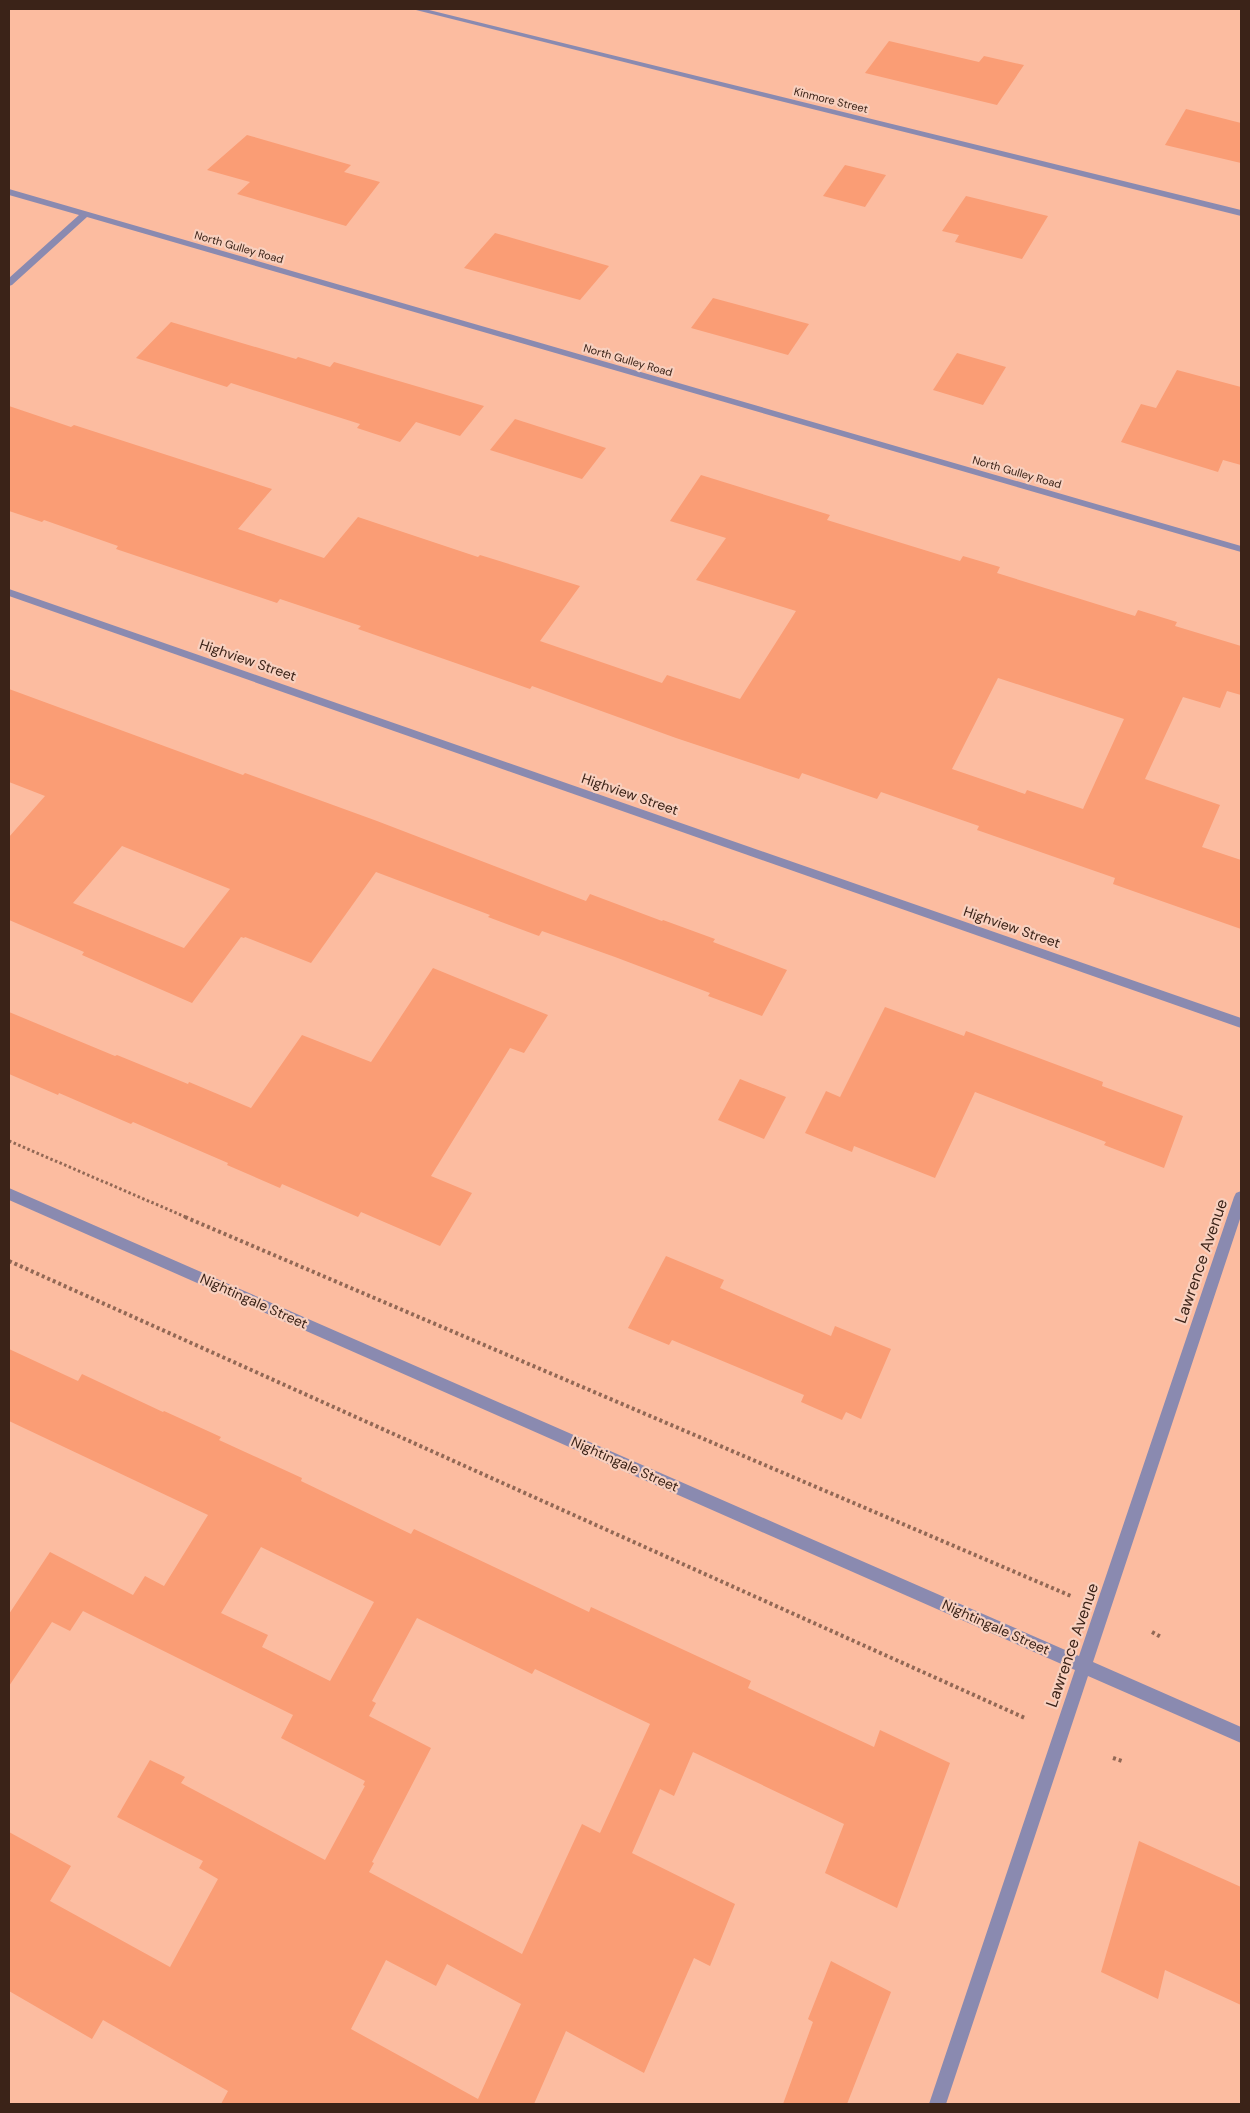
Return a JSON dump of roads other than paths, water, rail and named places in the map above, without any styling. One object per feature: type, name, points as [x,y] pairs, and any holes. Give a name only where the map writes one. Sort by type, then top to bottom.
[{"type":"street","name":"Kinmore Street","points":[[416,9],[1241,213]]},
{"type":"street","name":"North Gulley Road","points":[[9,192],[1241,549]]},
{"type":"street","points":[[9,283],[85,214]]},
{"type":"street","name":"Highview Street","points":[[9,592],[1241,1023]]},
{"type":"street","name":"Nightingale Street","points":[[9,1194],[1241,1735]]},
{"type":"street","name":"Lawrence Avenue","points":[[936,2104],[1241,1197]]}]
